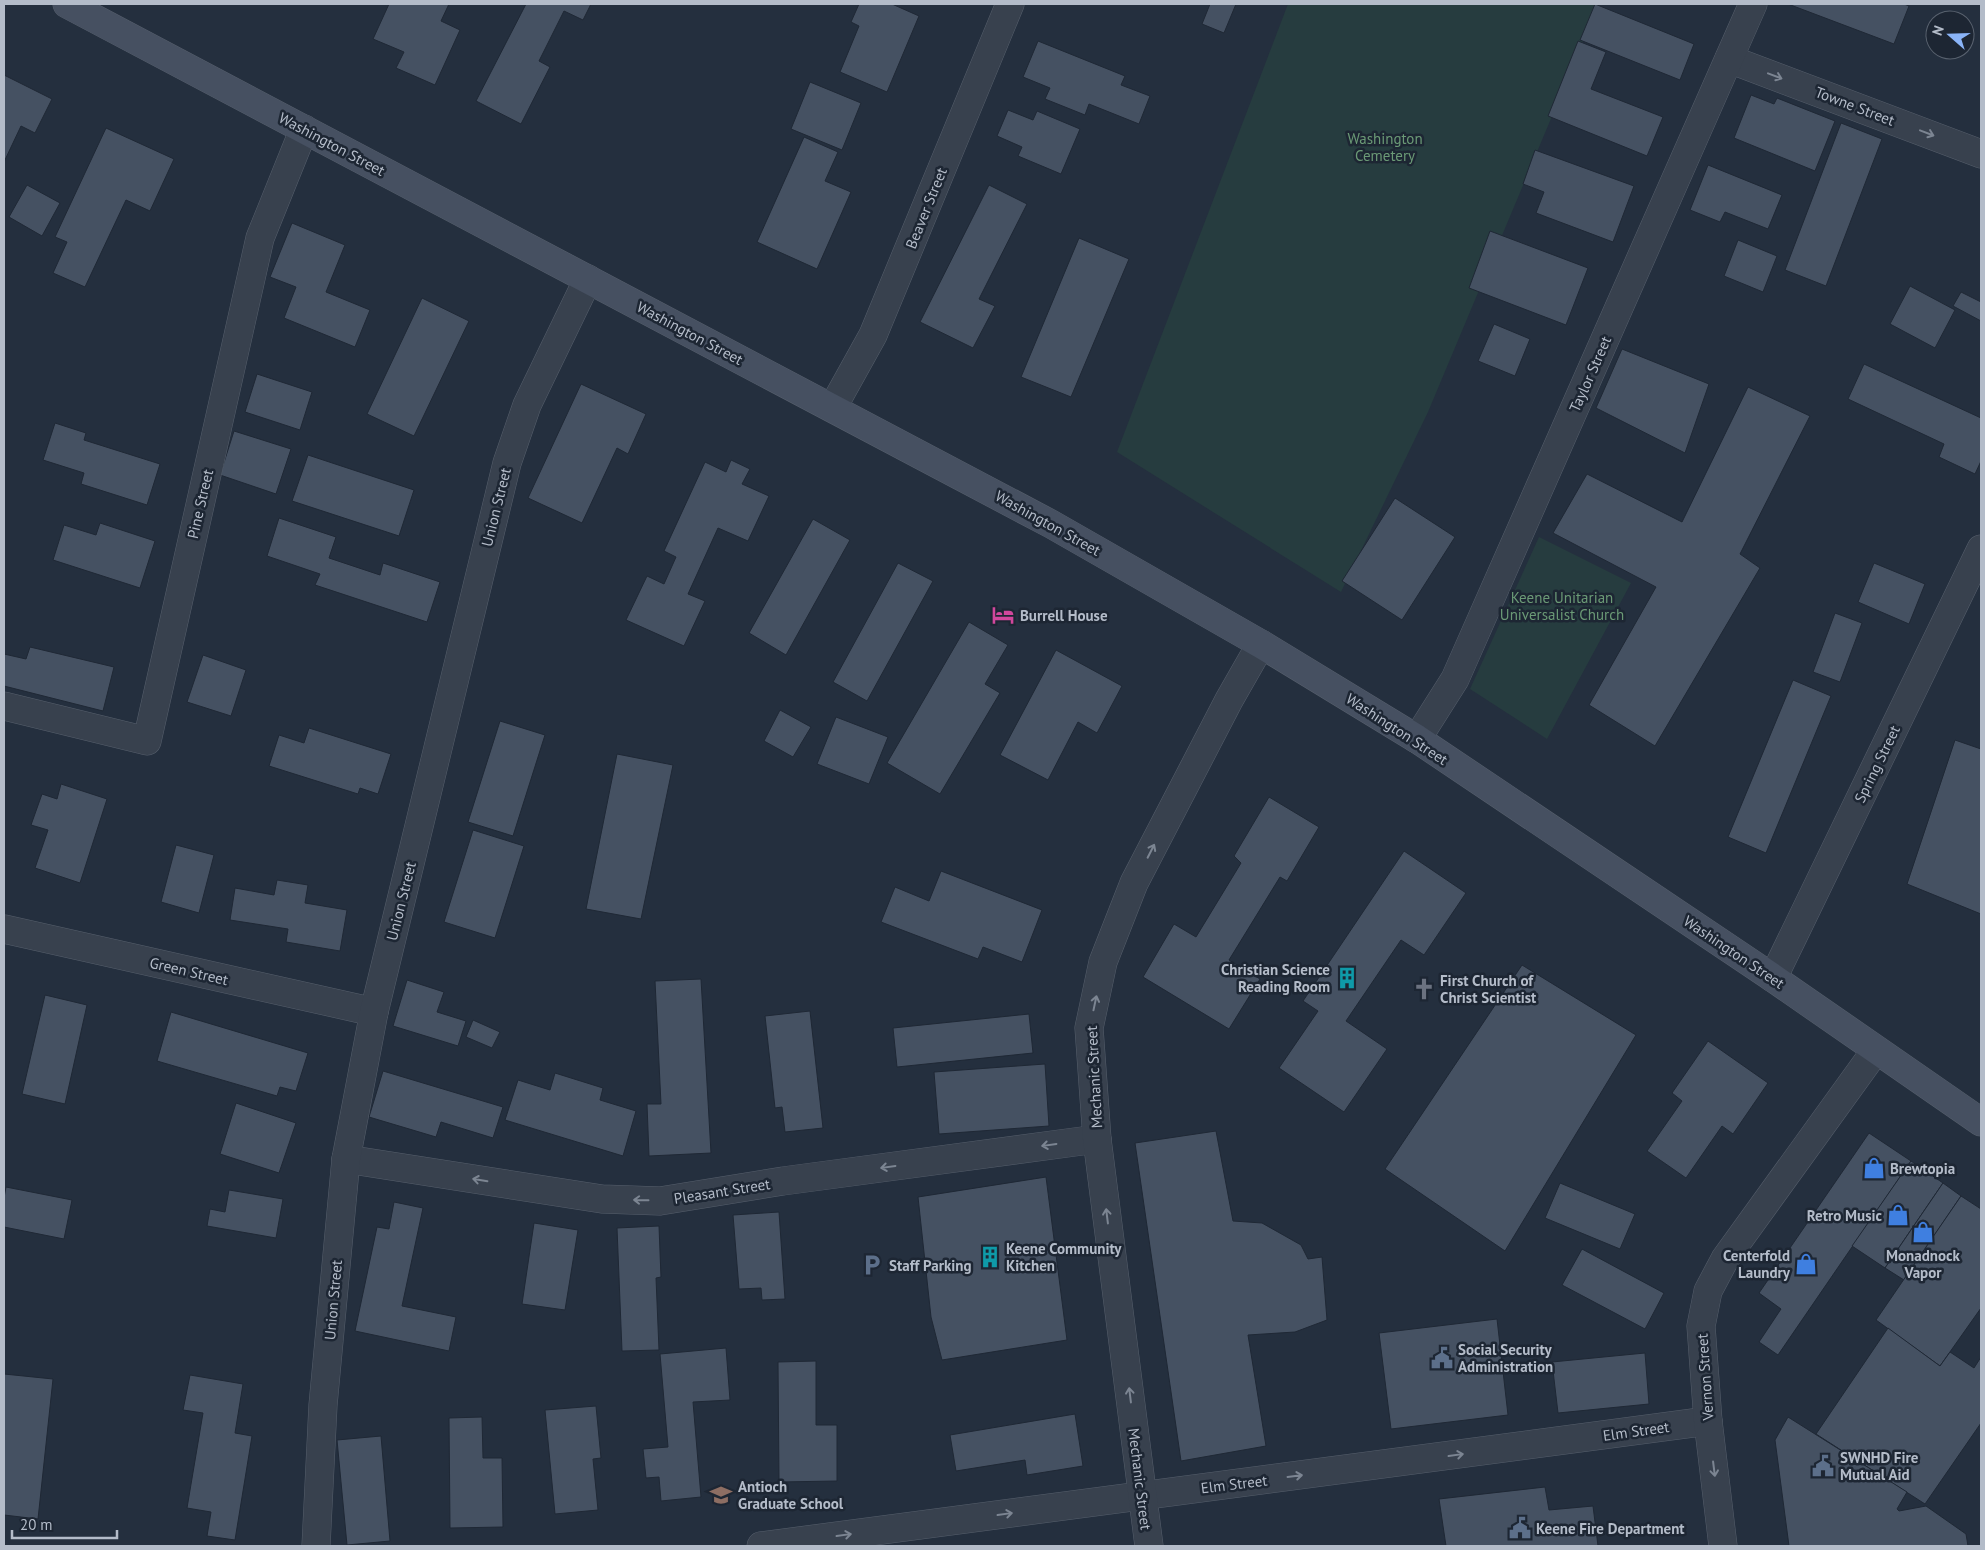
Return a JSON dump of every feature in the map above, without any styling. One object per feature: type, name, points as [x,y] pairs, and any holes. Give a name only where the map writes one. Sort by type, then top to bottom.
[{"type":"main road","name":"Washington Street","points":[[67,4],[833,407],[1051,524],[1261,644],[1417,739],[1773,978],[1981,1122]]},
{"type":"street","name":"Beaver Street","points":[[833,407],[873,335],[1010,4]]},
{"type":"street","name":"Taylor Street","points":[[1417,739],[1455,679],[1754,4]]},
{"type":"street","name":"Towne Street","points":[[1729,59],[1981,154]]},
{"type":"street","name":"Pine Street","points":[[4,706],[147,741],[260,238],[304,129]]},
{"type":"street","name":"Union Street","points":[[316,1546],[323,1405],[346,1159],[374,1012],[507,463],[527,405],[588,279]]},
{"type":"street","name":"Spring Street","points":[[1773,978],[1981,549]]},
{"type":"street","name":"Mechanic Street","points":[[1148,1546],[1098,1139],[1089,1028],[1103,962],[1134,884],[1229,700],[1261,644]]},
{"type":"street","name":"Green Street","points":[[4,929],[374,1012]]},
{"type":"street","name":"Vernon Street","points":[[1723,1546],[1702,1363],[1701,1326],[1708,1291],[1725,1259],[1876,1050]]},
{"type":"street","name":"Pleasant Street","points":[[346,1159],[602,1199],[660,1201],[783,1181],[1098,1139]]},
{"type":"street","name":"Elm Street","points":[[761,1546],[1708,1421]]},
{"type":"green space","name":"Washington Cemetery","points":[[1288,4],[1599,4],[1428,412],[1341,592],[1117,452]]},
{"type":"green space","name":"Keene Unitarian Universalist Church","points":[[1539,537],[1631,583],[1547,739],[1470,689]]},
{"type":"building","points":[[389,4],[449,4],[441,21],[460,30],[435,85],[396,68],[404,52],[373,39]]},
{"type":"building","points":[[526,4],[591,4],[583,20],[564,11],[539,61],[550,67],[521,124],[476,101]]},
{"type":"building","points":[[859,4],[892,4],[919,16],[887,92],[840,72],[859,26],[851,22]]},
{"type":"building","points":[[1210,4],[1236,4],[1224,33],[1202,24]]},
{"type":"building","points":[[1595,4],[1694,44],[1680,80],[1580,40]]},
{"type":"building","points":[[1788,4],[1904,4],[1909,6],[1894,44]]},
{"type":"building","points":[[1038,41],[1125,76],[1121,85],[1150,96],[1139,124],[1089,104],[1085,115],[1045,99],[1050,88],[1023,77]]},
{"type":"building","points":[[1578,41],[1606,52],[1591,89],[1663,117],[1647,156],[1548,116]]},
{"type":"building","points":[[4,75],[52,99],[35,133],[21,126],[4,162]]},
{"type":"building","points":[[810,82],[861,103],[842,150],[791,129]]},
{"type":"building","points":[[1751,95],[1774,104],[1777,98],[1835,121],[1815,171],[1734,138]]},
{"type":"building","points":[[1008,110],[1033,120],[1037,111],[1080,129],[1061,174],[1018,156],[1022,147],[997,136]]},
{"type":"building","points":[[1841,123],[1882,139],[1826,286],[1785,270]]},
{"type":"building","points":[[106,128],[174,159],[150,211],[126,200],[85,287],[53,273],[67,242],[55,237]]},
{"type":"building","points":[[804,137],[838,152],[825,181],[851,192],[817,269],[757,242]]},
{"type":"building","points":[[1535,150],[1634,186],[1613,242],[1536,213],[1544,192],[1523,184]]},
{"type":"building","points":[[1708,165],[1782,195],[1768,229],[1725,212],[1720,222],[1690,210]]},
{"type":"building","points":[[27,185],[60,203],[42,236],[9,217]]},
{"type":"building","points":[[989,185],[1027,204],[979,299],[995,306],[973,348],[920,322]]},
{"type":"building","points":[[292,223],[345,245],[326,292],[370,310],[355,347],[284,318],[296,287],[270,277]]},
{"type":"building","points":[[1490,231],[1588,268],[1566,325],[1469,288]]},
{"type":"building","points":[[1079,238],[1129,259],[1071,397],[1021,377]]},
{"type":"building","points":[[1738,240],[1777,256],[1763,292],[1724,276]]},
{"type":"building","points":[[1910,286],[1955,310],[1935,348],[1890,324]]},
{"type":"building","points":[[1961,292],[1981,302],[1981,321],[1953,306]]},
{"type":"building","points":[[422,298],[469,321],[414,436],[367,414]]},
{"type":"building","points":[[1494,324],[1530,339],[1515,376],[1478,361]]},
{"type":"building","points":[[1622,349],[1709,384],[1685,453],[1596,408]]},
{"type":"building","points":[[1864,364],[1981,418],[1981,461],[1975,474],[1939,457],[1944,444],[1848,399]]},
{"type":"building","points":[[257,374],[312,392],[300,430],[245,412]]},
{"type":"building","points":[[581,384],[646,414],[628,454],[617,448],[582,523],[528,498]]},
{"type":"building","points":[[1748,387],[1810,416],[1740,554],[1760,568],[1655,746],[1589,705],[1656,587],[1553,533],[1587,474],[1682,522]]},
{"type":"building","points":[[55,423],[86,433],[84,440],[160,464],[147,505],[81,484],[84,473],[43,460]]},
{"type":"building","points":[[234,431],[291,449],[276,494],[220,475]]},
{"type":"building","points":[[308,455],[414,490],[399,536],[292,501]]},
{"type":"building","points":[[731,460],[750,469],[742,484],[769,496],[748,541],[718,528],[688,594],[705,601],[684,646],[626,620],[647,576],[664,584],[676,557],[664,551],[705,462],[726,472]]},
{"type":"building","points":[[1395,498],[1455,537],[1402,620],[1342,581]]},
{"type":"building","points":[[279,518],[336,537],[329,558],[380,575],[383,563],[440,582],[427,622],[315,585],[320,574],[267,556]]},
{"type":"building","points":[[813,519],[850,540],[786,655],[749,633]]},
{"type":"building","points":[[100,523],[155,541],[140,588],[53,560],[64,525],[96,535]]},
{"type":"building","points":[[898,563],[933,581],[867,701],[833,682]]},
{"type":"building","points":[[1874,563],[1925,584],[1909,624],[1858,602]]},
{"type":"building","points":[[1835,613],[1862,623],[1840,682],[1813,672]]},
{"type":"building","points":[[969,622],[1008,645],[985,684],[1000,693],[940,794],[887,763]]},
{"type":"building","points":[[30,647],[114,667],[103,711],[4,686],[4,654],[26,659]]},
{"type":"building","points":[[1056,650],[1122,686],[1097,733],[1078,722],[1048,780],[1000,755]]},
{"type":"building","points":[[203,655],[246,670],[231,716],[187,702]]},
{"type":"building","points":[[1793,680],[1831,696],[1766,853],[1728,837]]},
{"type":"building","points":[[780,710],[811,727],[793,757],[764,741]]},
{"type":"building","points":[[836,717],[888,737],[869,784],[817,764]]},
{"type":"building","points":[[500,721],[545,735],[513,836],[468,822]]},
{"type":"building","points":[[309,728],[391,754],[378,794],[360,788],[358,794],[269,766],[279,735],[304,743]]},
{"type":"building","points":[[1955,740],[1981,749],[1981,914],[1907,884]]},
{"type":"building","points":[[617,754],[673,765],[641,919],[586,909]]},
{"type":"building","points":[[61,784],[107,799],[80,883],[35,868],[48,830],[31,825],[42,794],[57,799]]},
{"type":"building","points":[[1269,797],[1319,827],[1287,881],[1280,877],[1229,960],[1260,979],[1229,1029],[1143,977],[1174,924],[1196,937],[1241,863],[1234,856]]},
{"type":"building","points":[[473,830],[524,846],[495,938],[444,922]]},
{"type":"building","points":[[176,845],[214,855],[199,913],[161,902]]},
{"type":"building","name":"Christian Science Reading Room","points":[[1404,851],[1466,893],[1424,955],[1401,940],[1346,1021],[1387,1049],[1344,1112],[1279,1068],[1318,1011],[1303,1001]]},
{"type":"building","points":[[941,871],[1042,910],[1022,962],[983,947],[978,959],[881,922],[895,887],[929,901]]},
{"type":"building","points":[[277,880],[308,885],[305,903],[347,910],[340,951],[286,942],[288,929],[230,920],[235,888],[274,895]]},
{"type":"building","points":[[1522,965],[1636,1035],[1505,1251],[1385,1169]]},
{"type":"building","points":[[701,979],[711,1153],[649,1156],[647,1104],[661,1104],[655,981]]},
{"type":"building","points":[[407,980],[444,992],[437,1012],[466,1021],[458,1046],[393,1026]]},
{"type":"building","points":[[45,995],[87,1005],[65,1104],[22,1094]]},
{"type":"building","points":[[810,1011],[823,1128],[785,1132],[782,1107],[775,1108],[765,1016]]},
{"type":"building","points":[[171,1012],[308,1053],[296,1091],[280,1087],[277,1096],[157,1061]]},
{"type":"building","points":[[1029,1014],[1033,1053],[897,1067],[893,1028]]},
{"type":"building","points":[[473,1020],[500,1032],[492,1048],[466,1037]]},
{"type":"building","points":[[1708,1041],[1768,1083],[1733,1134],[1722,1126],[1686,1178],[1647,1151],[1682,1101],[1672,1093]]},
{"type":"building","points":[[1045,1064],[1049,1126],[939,1134],[934,1072]]},
{"type":"building","points":[[383,1071],[503,1107],[493,1138],[441,1122],[436,1137],[369,1117]]},
{"type":"building","points":[[555,1073],[603,1088],[600,1100],[636,1111],[623,1156],[505,1120],[518,1080],[550,1090]]},
{"type":"building","points":[[236,1103],[296,1123],[279,1173],[220,1154]]},
{"type":"building","points":[[1216,1131],[1233,1221],[1262,1223],[1301,1245],[1308,1259],[1322,1257],[1327,1320],[1295,1332],[1248,1335],[1266,1446],[1181,1461],[1135,1143]]},
{"type":"building","points":[[1869,1133],[1911,1161],[1778,1355],[1759,1342],[1781,1309],[1759,1293]]},
{"type":"building","name":"Retro Music","points":[[1911,1161],[1943,1183],[1885,1268],[1852,1246]]},
{"type":"building","name":"Keene Community Kitchen","points":[[1046,1177],[1067,1340],[942,1360],[931,1317],[918,1197]]},
{"type":"building","points":[[1560,1183],[1635,1214],[1620,1249],[1545,1218]]},
{"type":"building","name":"Monadnock Vapor","points":[[1943,1183],[1961,1196],[1904,1280],[1885,1268]]},
{"type":"building","points":[[6,1187],[72,1200],[64,1239],[4,1227]]},
{"type":"building","points":[[229,1190],[283,1199],[276,1238],[207,1226],[210,1209],[225,1212]]},
{"type":"building","points":[[1961,1196],[1981,1209],[1981,1308],[1940,1366],[1876,1320]]},
{"type":"building","points":[[394,1202],[423,1208],[402,1306],[456,1317],[449,1351],[355,1331],[377,1227],[389,1229]]},
{"type":"building","points":[[779,1212],[785,1299],[762,1300],[761,1288],[739,1289],[733,1215]]},
{"type":"building","points":[[534,1223],[578,1230],[565,1310],[522,1304]]},
{"type":"building","points":[[659,1226],[661,1277],[656,1278],[659,1350],[622,1351],[617,1228]]},
{"type":"building","points":[[1582,1249],[1664,1293],[1645,1329],[1562,1285]]},
{"type":"building","name":"Social Security Administration","points":[[1497,1319],[1508,1415],[1391,1429],[1379,1333]]},
{"type":"building","points":[[1888,1328],[1940,1366],[1950,1352],[1974,1368],[1981,1357],[1981,1423],[1925,1504],[1816,1434]]},
{"type":"building","points":[[726,1348],[730,1400],[693,1402],[701,1497],[661,1501],[659,1477],[646,1478],[643,1449],[668,1447],[660,1354]]},
{"type":"building","points":[[1645,1353],[1649,1404],[1558,1413],[1552,1362]]},
{"type":"building","points":[[816,1361],[816,1425],[837,1425],[837,1481],[779,1482],[778,1362]]},
{"type":"building","points":[[4,1374],[53,1379],[38,1519],[4,1515]]},
{"type":"building","points":[[190,1375],[243,1384],[235,1433],[252,1436],[235,1540],[207,1536],[211,1512],[187,1508],[203,1413],[183,1410]]},
{"type":"building","points":[[596,1406],[601,1458],[593,1459],[598,1510],[555,1514],[545,1410]]},
{"type":"building","points":[[1075,1414],[1083,1466],[1027,1475],[1025,1460],[956,1471],[950,1435]]},
{"type":"building","points":[[482,1417],[483,1458],[502,1458],[503,1527],[450,1528],[449,1418]]},
{"type":"building","name":"SWNHD Fire Mutual Aid","points":[[1788,1417],[1907,1492],[1897,1509],[1899,1511],[1926,1506],[1966,1534],[1968,1546],[1789,1546],[1775,1440]]},
{"type":"building","points":[[381,1436],[390,1541],[347,1545],[337,1440]]},
{"type":"building","name":"Keene Fire Department","points":[[1545,1487],[1549,1510],[1593,1506],[1598,1546],[1446,1546],[1439,1499]]},
{"type":"place","name":"Burrell House","points":[[1003,615]]},
{"type":"place","name":"Christian Science Reading Room","points":[[1347,978]]},
{"type":"place","name":"First Church of Christ Scientist","points":[[1424,989]]},
{"type":"place","name":"Brewtopia","points":[[1874,1168]]},
{"type":"place","name":"Retro Music","points":[[1898,1215]]},
{"type":"place","name":"Monadnock Vapor","points":[[1923,1232]]},
{"type":"place","name":"Keene Community Kitchen","points":[[990,1257]]},
{"type":"place","name":"Centerfold Laundry","points":[[1806,1264]]},
{"type":"place","name":"Staff Parking","points":[[872,1265]]},
{"type":"place","name":"Social Security Administration","points":[[1442,1358]]},
{"type":"place","name":"SWNHD Fire Mutual Aid","points":[[1823,1466]]},
{"type":"place","name":"Antioch Graduate School","points":[[721,1495]]},
{"type":"place","name":"Keene Fire Department","points":[[1520,1528]]}]
